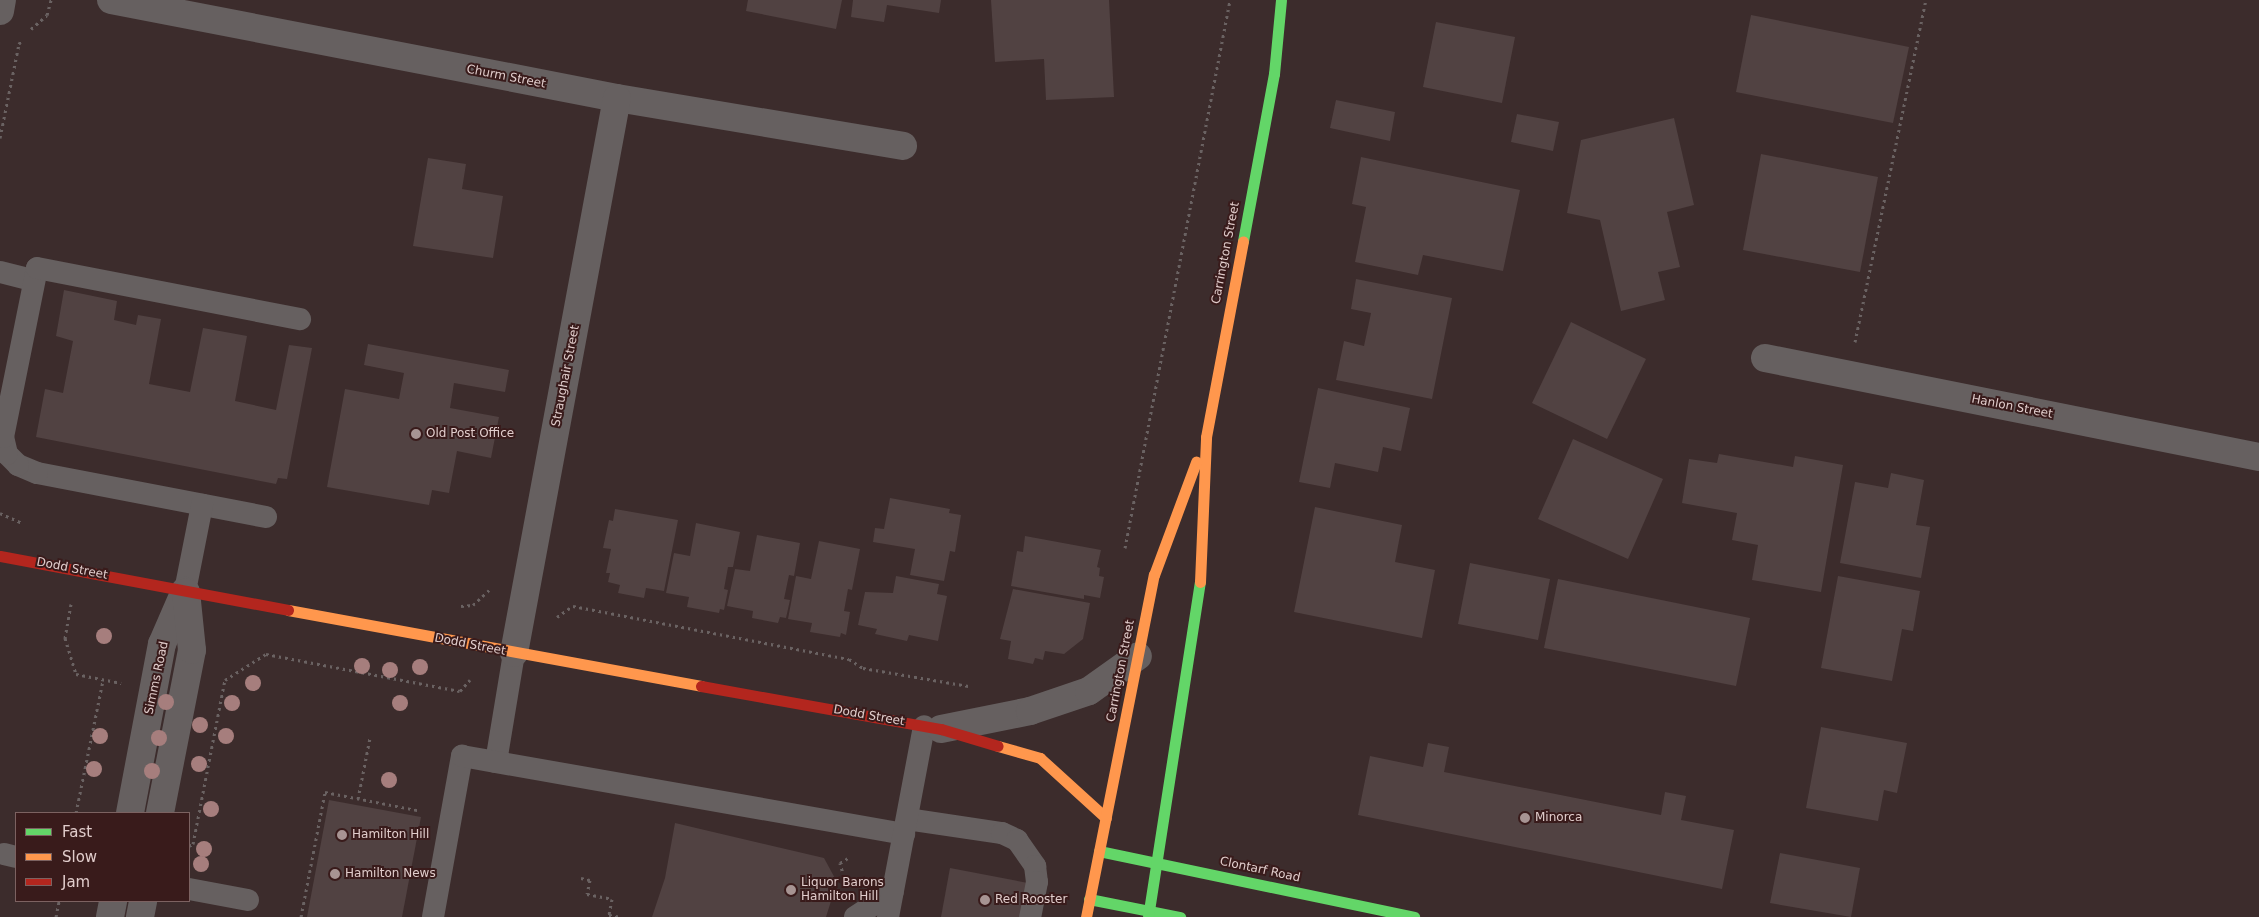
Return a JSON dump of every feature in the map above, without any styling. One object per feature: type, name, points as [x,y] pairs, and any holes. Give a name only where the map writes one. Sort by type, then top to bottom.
[{"type":"street","points":[[0,11],[2,0]]},
{"type":"street","name":"Churm Street","points":[[111,0],[618,98],[903,146]]},
{"type":"street","name":"Carrington Street","points":[[1148,914],[1158,862],[1199,596],[1206,437],[1274,74],[1281,0]]},
{"type":"street","name":"Carrington Street","points":[[1274,74],[1291,19]]},
{"type":"street","name":"Straughair Street","points":[[514,654],[618,98]]},
{"type":"street","name":"Hanlon Street","points":[[1765,358],[2259,457]]},
{"type":"street","name":"Carrington Street","points":[[1086,917],[1154,575],[1206,437]]},
{"type":"street","name":"Dodd Street","points":[[0,556],[514,654],[933,727],[1040,758],[1106,818]]},
{"type":"street","points":[[160,812],[192,650],[186,591]]},
{"type":"street","name":"Simms Road","points":[[130,812],[162,644],[186,591]]},
{"type":"street","name":"Dodd Street","points":[[933,727],[1030,711],[1089,691],[1138,656]]},
{"type":"street","name":"Clontarf Road","points":[[1099,851],[1414,917]]},
{"type":"street","points":[[1089,899],[1148,914],[1180,917]]},
{"type":"street","points":[[110,917],[113,902]]},
{"type":"street","points":[[140,917],[143,902]]},
{"type":"lane","points":[[266,517],[37,473],[18,465],[7,454],[3,438],[33,280],[37,268],[300,319]]},
{"type":"lane","points":[[0,272],[33,280]]},
{"type":"lane","points":[[186,591],[202,505]]},
{"type":"lane","points":[[496,762],[514,654]]},
{"type":"lane","points":[[888,917],[905,826],[933,727]]},
{"type":"lane","points":[[433,917],[462,756],[863,827],[905,826],[1002,833],[1017,840],[1026,850],[1036,874],[1030,917]]},
{"type":"lane","points":[[190,889],[248,900]]},
{"type":"lane","points":[[855,917],[893,892]]},
{"type":"path","points":[[29,30],[47,15],[51,0]]},
{"type":"path","points":[[1123,559],[1230,0]]},
{"type":"path","points":[[1849,374],[1926,0]]},
{"type":"path","points":[[0,138],[19,44],[24,37]]},
{"type":"path","points":[[0,513],[26,525]]},
{"type":"path","points":[[450,605],[473,605],[493,584]]},
{"type":"path","points":[[72,598],[65,638],[76,674],[125,684]]},
{"type":"path","points":[[554,619],[573,606],[849,659],[863,668],[940,683],[978,687]]},
{"type":"path","points":[[190,846],[193,844],[224,680],[266,654],[460,691],[474,677]]},
{"type":"path","points":[[76,812],[103,680]]},
{"type":"path","points":[[358,799],[370,738]]},
{"type":"path","points":[[301,917],[325,792],[417,810]]},
{"type":"path","points":[[845,888],[848,879],[840,863],[858,852],[863,827]]},
{"type":"path","points":[[581,878],[590,880],[587,894],[612,899],[610,914],[622,917]]},
{"type":"path","points":[[56,917],[59,902]]},
{"type":"building","points":[[748,0],[842,0],[836,29],[746,11]]},
{"type":"building","points":[[853,0],[941,0],[939,13],[887,5],[884,22],[851,17]]},
{"type":"building","points":[[991,0],[1109,0],[1114,97],[1046,100],[1044,59],[995,62]]},
{"type":"building","points":[[1751,15],[1909,47],[1893,123],[1736,92]]},
{"type":"building","points":[[1436,22],[1515,37],[1502,103],[1423,87]]},
{"type":"building","points":[[1336,100],[1395,112],[1390,141],[1330,128]]},
{"type":"building","points":[[1517,114],[1559,122],[1553,151],[1511,142]]},
{"type":"building","points":[[1674,118],[1694,205],[1667,212],[1680,267],[1658,272],[1665,300],[1621,311],[1600,220],[1567,213],[1581,140]]},
{"type":"building","points":[[1761,154],[1878,177],[1860,272],[1743,250]]},
{"type":"building","points":[[1361,157],[1520,190],[1503,271],[1423,255],[1418,275],[1355,262],[1366,207],[1352,204]]},
{"type":"building","points":[[428,158],[466,164],[462,189],[503,196],[493,258],[413,246]]},
{"type":"building","points":[[1356,279],[1452,298],[1432,399],[1336,380],[1344,341],[1364,346],[1371,313],[1351,309]]},
{"type":"building","points":[[64,290],[117,301],[114,320],[136,325],[138,315],[161,319],[149,384],[190,392],[203,328],[247,336],[235,401],[276,410],[289,345],[312,348],[287,479],[278,478],[276,484],[36,437],[45,389],[63,393],[73,341],[56,336]]},
{"type":"building","points":[[1571,322],[1646,359],[1607,439],[1532,403]]},
{"type":"building","name":"Old Post Office","points":[[368,344],[509,370],[505,392],[454,383],[450,408],[499,417],[491,458],[457,451],[449,493],[432,490],[429,505],[327,487],[345,389],[399,399],[404,373],[364,365]]},
{"type":"building","points":[[1318,388],[1410,408],[1401,451],[1383,447],[1378,472],[1335,463],[1330,488],[1299,482]]},
{"type":"building","points":[[1573,439],[1663,479],[1628,559],[1538,519]]},
{"type":"building","points":[[1719,454],[1793,467],[1795,456],[1843,465],[1821,592],[1752,580],[1758,545],[1732,540],[1737,513],[1682,503],[1689,459],[1717,463]]},
{"type":"building","points":[[1891,473],[1924,480],[1916,525],[1930,527],[1921,578],[1840,563],[1855,482],[1888,488]]},
{"type":"building","points":[[890,498],[950,509],[949,513],[961,515],[955,552],[950,551],[944,581],[910,575],[915,549],[873,542],[875,528],[884,529]]},
{"type":"building","points":[[1315,507],[1402,525],[1395,562],[1435,570],[1422,638],[1294,612]]},
{"type":"building","points":[[615,509],[678,520],[664,591],[646,588],[644,598],[618,593],[620,585],[608,582],[610,573],[606,573],[611,549],[603,548],[609,520],[613,521]]},
{"type":"building","points":[[696,523],[740,532],[733,567],[728,567],[724,589],[728,590],[724,610],[720,609],[719,613],[687,607],[689,597],[666,593],[674,553],[690,556]]},
{"type":"building","points":[[757,535],[800,543],[794,576],[789,575],[784,599],[790,600],[786,618],[780,617],[778,623],[752,618],[753,611],[727,606],[735,569],[750,571]]},
{"type":"building","points":[[1025,536],[1101,550],[1097,567],[1100,568],[1099,576],[1104,577],[1100,598],[1084,595],[1084,599],[1011,586],[1017,551],[1023,552]]},
{"type":"building","points":[[819,541],[860,549],[852,590],[848,589],[844,611],[850,612],[846,635],[841,633],[840,637],[810,632],[812,623],[788,619],[796,576],[811,579]]},
{"type":"building","points":[[1470,563],[1550,579],[1538,640],[1458,624]]},
{"type":"building","points":[[896,576],[939,584],[937,594],[947,596],[938,641],[909,635],[907,641],[875,634],[877,629],[858,625],[865,592],[893,593]]},
{"type":"building","points":[[1838,576],[1920,591],[1913,631],[1902,629],[1892,681],[1821,668]]},
{"type":"building","points":[[1558,579],[1750,618],[1736,686],[1544,648]]},
{"type":"building","points":[[1013,589],[1090,603],[1083,639],[1064,654],[1045,651],[1043,660],[1035,658],[1033,664],[1008,659],[1011,641],[1000,639]]},
{"type":"building","points":[[1821,727],[1907,743],[1897,793],[1884,790],[1878,821],[1806,808]]},
{"type":"building","name":"Minorca","points":[[1428,743],[1449,747],[1444,772],[1661,815],[1665,792],[1686,796],[1681,820],[1734,830],[1722,889],[1358,815],[1370,756],[1423,767]]},
{"type":"building","points":[[329,800],[421,817],[402,917],[307,917]]},
{"type":"building","points":[[675,823],[824,858],[837,882],[826,917],[652,917],[665,878]]},
{"type":"building","points":[[1780,853],[1860,868],[1851,917],[1770,903]]},
{"type":"building","name":"Red Rooster","points":[[950,868],[1028,883],[1022,917],[941,917]]},
{"type":"traffic: fast","points":[[1243,241],[1274,74],[1281,0]]},
{"type":"traffic: fast","points":[[1148,917],[1200,582]]},
{"type":"traffic: fast","points":[[1099,851],[1414,917]]},
{"type":"traffic: fast","points":[[1089,899],[1180,917]]},
{"type":"traffic: slow","points":[[1200,582],[1206,437],[1243,241]]},
{"type":"traffic: slow","points":[[1086,917],[1154,575],[1196,462]]},
{"type":"traffic: slow","points":[[288,610],[701,686]]},
{"type":"traffic: slow","points":[[998,746],[1040,758],[1106,818]]},
{"type":"traffic: jam","points":[[0,556],[288,610]]},
{"type":"traffic: jam","points":[[701,686],[941,729],[998,746]]},
{"type":"place","name":"Old Post Office","points":[[416,434]]},
{"type":"place","name":"Minorca","points":[[1525,818]]},
{"type":"place","name":"Hamilton Hill","points":[[342,835]]},
{"type":"place","name":"Hamilton News","points":[[335,874]]},
{"type":"place","name":"Liquor Barons Hamilton Hill","points":[[791,890]]},
{"type":"place","name":"Red Rooster","points":[[985,900]]}]
